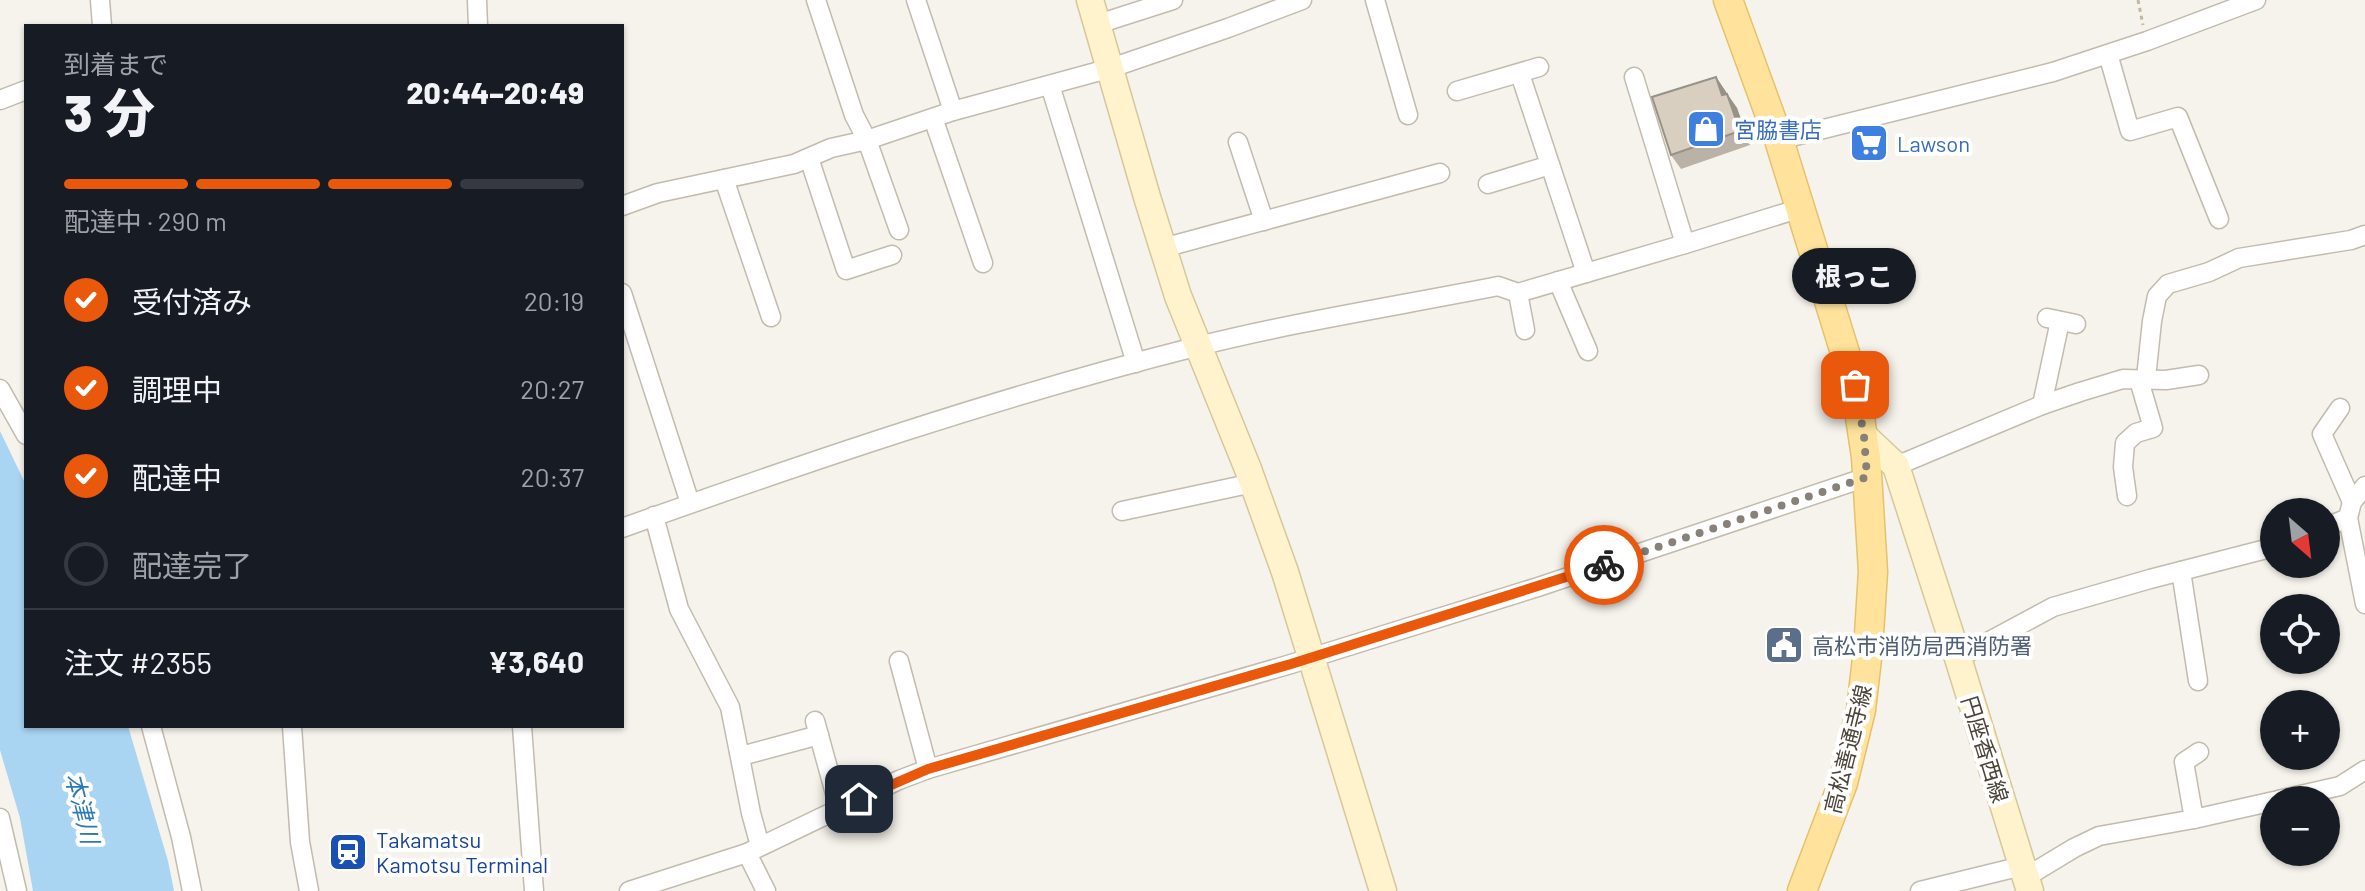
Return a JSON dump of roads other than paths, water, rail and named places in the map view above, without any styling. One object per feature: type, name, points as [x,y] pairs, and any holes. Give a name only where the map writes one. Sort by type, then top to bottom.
[{"type":"main road","name":"高松善通寺線","points":[[1728,0],[1801,208],[1855,385],[1864,436],[1873,572],[1861,710],[1843,783],[1802,891]]},
{"type":"street","points":[[100,0],[102,24]]},
{"type":"street","points":[[477,0],[478,24]]},
{"type":"street","points":[[816,0],[854,115],[867,140],[899,230]]},
{"type":"street","points":[[916,0],[953,111]]},
{"type":"street","points":[[1173,0],[1094,12],[1163,248],[1197,346],[1253,483],[1312,657],[1383,891]]},
{"type":"street","points":[[624,205],[658,193],[794,164],[831,148],[867,140],[953,111],[1111,68],[1302,0]]},
{"type":"street","points":[[1375,0],[1408,115]]},
{"type":"street","points":[[1779,140],[2053,72],[2147,41],[2208,9],[2256,0]]},
{"type":"street","points":[[2108,54],[2130,131],[2178,117],[2219,219]]},
{"type":"street","points":[[1457,91],[1539,67]]},
{"type":"street","points":[[1520,74],[1550,165],[1562,230],[1586,273]]},
{"type":"street","points":[[1634,77],[1685,244]]},
{"type":"street","points":[[1050,85],[1136,363]]},
{"type":"street","points":[[0,100],[24,91]]},
{"type":"street","points":[[933,118],[983,263]]},
{"type":"street","points":[[1238,142],[1264,221]]},
{"type":"street","points":[[809,158],[846,270],[892,255]]},
{"type":"street","points":[[1488,184],[1550,165]]},
{"type":"street","points":[[1163,248],[1440,173]]},
{"type":"street","points":[[724,179],[771,317]]},
{"type":"street","points":[[624,527],[807,462],[1197,346],[1498,286],[1518,293],[1801,208]]},
{"type":"street","points":[[2127,496],[2123,467],[2125,443],[2136,433],[2153,428],[2141,387],[2146,378],[2157,296],[2168,284],[2209,272],[2239,258],[2351,240],[2365,235]]},
{"type":"street","points":[[1558,281],[1588,351]]},
{"type":"street","points":[[1518,293],[1525,330]]},
{"type":"street","points":[[624,299],[690,503]]},
{"type":"street","points":[[2042,405],[2061,321]]},
{"type":"street","points":[[1896,466],[2042,405],[2123,379],[2166,380],[2199,375]]},
{"type":"street","points":[[0,389],[24,431]]},
{"type":"street","points":[[2340,408],[2322,434],[2350,510],[2365,604]]},
{"type":"street","name":"円座香西線","points":[[1864,436],[1896,466],[2026,878]]},
{"type":"street","points":[[629,891],[754,849],[928,769],[1312,657],[1538,587],[1867,477]]},
{"type":"street","points":[[1122,511],[1253,483]]},
{"type":"street","points":[[2340,517],[2350,510],[2365,486]]},
{"type":"street","points":[[654,516],[679,609],[730,707],[751,813],[754,849],[766,891]]},
{"type":"street","points":[[1958,658],[2053,607],[2260,551]]},
{"type":"street","points":[[2181,571],[2198,681]]},
{"type":"street","points":[[899,661],[928,769]]},
{"type":"street","points":[[152,728],[192,891]]},
{"type":"street","points":[[292,728],[300,842],[309,891]]},
{"type":"street","points":[[522,728],[534,891]]},
{"type":"street","points":[[741,756],[817,728],[839,808]]},
{"type":"street","points":[[2194,819],[2184,762],[2199,752]]},
{"type":"street","points":[[2340,786],[2365,770]]},
{"type":"street","points":[[1920,891],[2026,878],[2099,836],[2260,804]]},
{"type":"street","points":[[0,818],[17,891]]},
{"type":"water","name":"本津川","points":[[0,431],[24,481],[24,728],[129,728],[174,891],[33,891],[20,818],[0,750]]},
{"type":"place","name":"宮脇書店","points":[[1706,129]]},
{"type":"place","name":"Lawson","points":[[1869,143]]},
{"type":"place","name":"根っこ","points":[[1855,385]]},
{"type":"place","name":"高松市消防局西消防署","points":[[1784,645]]},
{"type":"place","name":"Takamatsu Kamotsu Terminal","points":[[348,852]]}]
